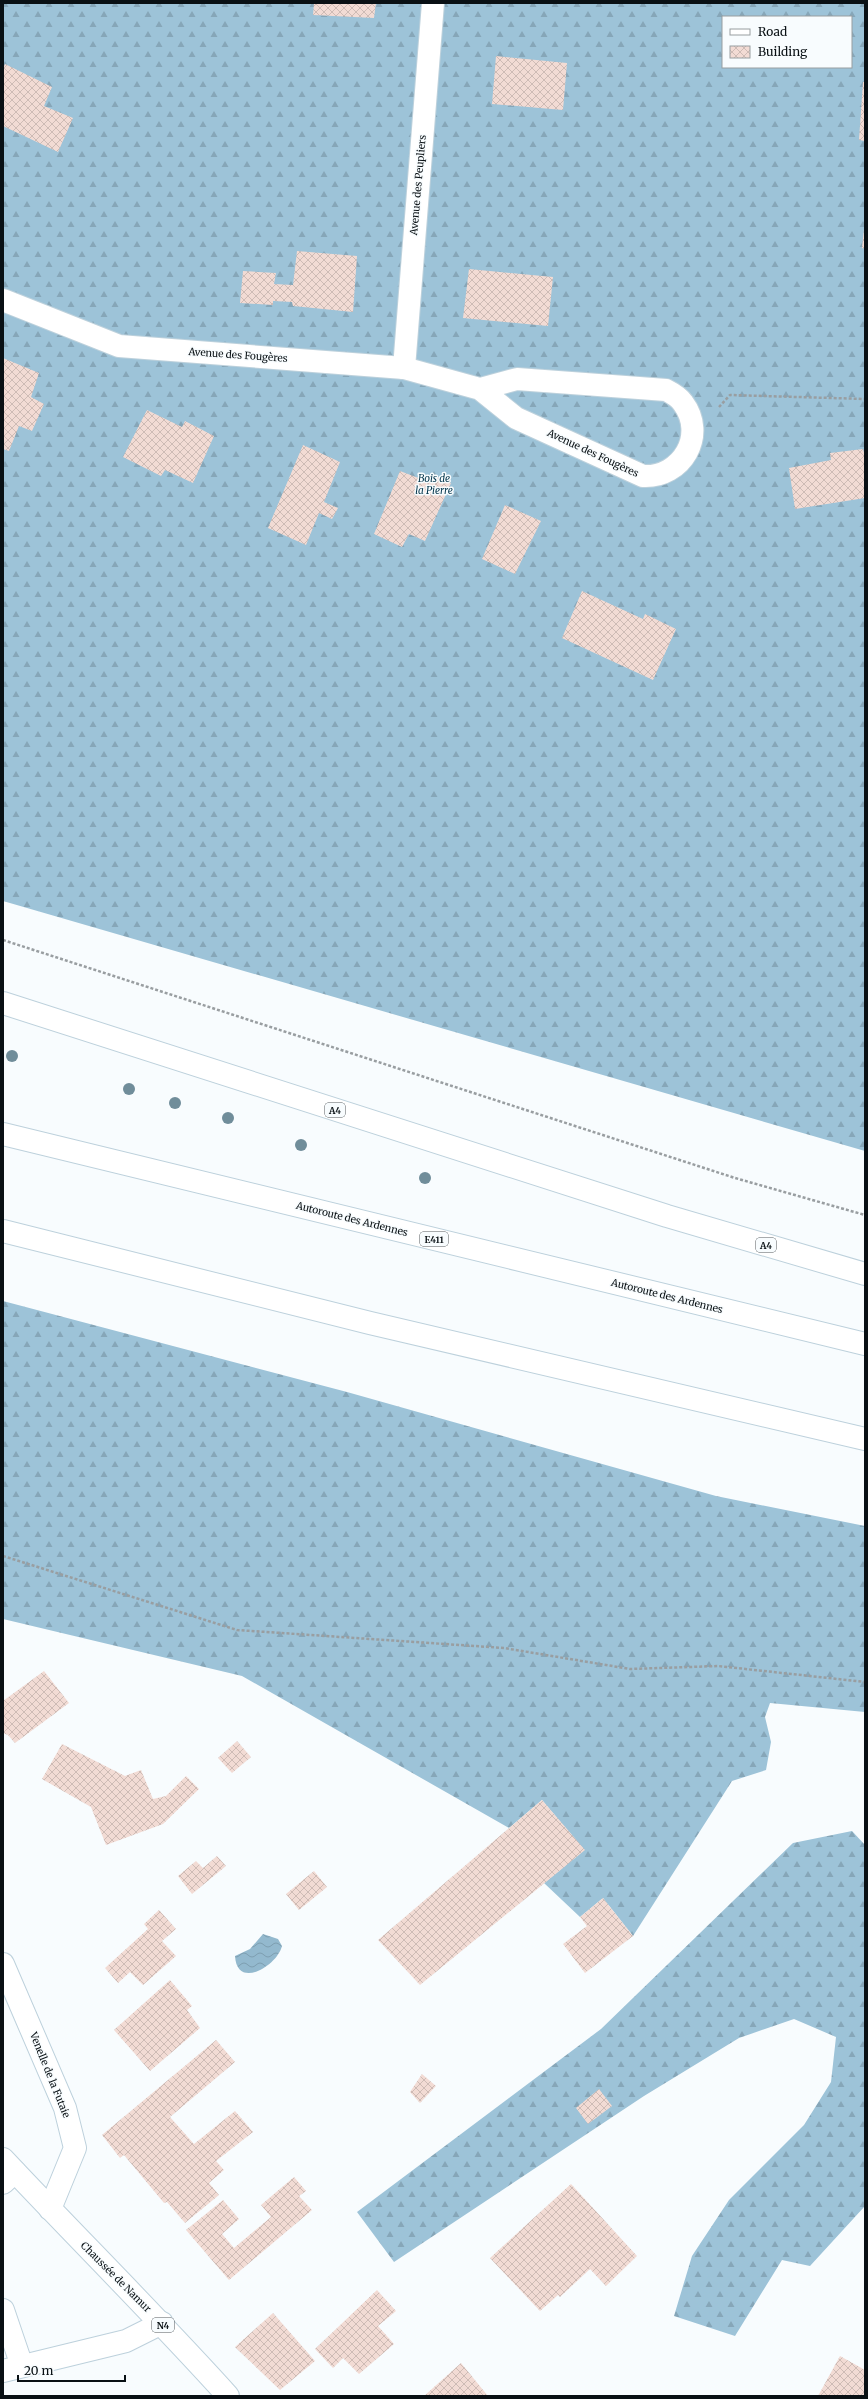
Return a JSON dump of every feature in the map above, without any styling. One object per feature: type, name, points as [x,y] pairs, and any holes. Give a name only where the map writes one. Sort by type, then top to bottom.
[{"type":"main road","name":"Avenue des Peupliers","points":[[404,368],[433,3]]},
{"type":"main road","name":"Avenue des Fougères","points":[[3,300],[119,346],[404,368],[480,389],[516,418],[643,476],[650,476],[672,468],[687,454],[693,434],[692,417],[685,405],[666,390],[517,379],[480,389]]},
{"type":"main road","name":"A4","points":[[3,1003],[667,1216],[865,1274]]},
{"type":"main road","name":"Autoroute des Ardennes","points":[[3,1134],[865,1344]]},
{"type":"main road","points":[[3,1230],[370,1323],[865,1439]]},
{"type":"main road","name":"Venelle de la Futaie","points":[[3,1964],[65,2108],[75,2148],[50,2209]]},
{"type":"main road","name":"Chaussée de Namur","points":[[7,2171],[50,2209],[162,2323],[228,2396]]},
{"type":"main road","points":[[3,2310],[12,2369],[126,2341],[162,2323]]},
{"type":"path","points":[[693,434],[730,395],[865,399]]},
{"type":"path","points":[[3,940],[735,1178],[865,1215]]},
{"type":"path","points":[[3,1556],[237,1630],[504,1648],[630,1669],[718,1666],[865,1682]]},
{"type":"green space","name":"Bois de la Pierre","points":[[3,3],[865,3],[865,1151],[3,901]]},
{"type":"green space","points":[[3,1301],[347,1392],[716,1496],[865,1526],[865,1712],[770,1703],[765,1717],[771,1742],[766,1770],[732,1781],[633,1936],[603,1898],[580,1917],[544,1883],[584,1850],[542,1800],[509,1828],[242,1676],[3,1619]]},
{"type":"green space","points":[[852,1831],[865,1845],[865,2206],[810,2266],[782,2260],[735,2336],[674,2316],[692,2256],[729,2200],[804,2125],[831,2082],[836,2037],[794,2019],[739,2038],[644,2096],[394,2262],[357,2212],[601,2029],[793,1843]]},
{"type":"water","points":[[263,1934],[278,1939],[282,1946],[279,1954],[273,1961],[257,1971],[249,1973],[242,1972],[237,1966],[235,1956],[250,1949]]},
{"type":"building","points":[[314,3],[376,3],[374,18],[313,15]]},
{"type":"building","points":[[496,56],[567,63],[563,110],[492,104]]},
{"type":"building","points":[[5,64],[52,87],[44,106],[73,118],[58,152],[3,126],[3,68]]},
{"type":"building","points":[[863,82],[865,82],[865,141],[859,140]]},
{"type":"building","points":[[865,229],[865,249],[862,248]]},
{"type":"building","points":[[297,251],[357,256],[353,312],[293,306],[292,302],[273,301],[273,305],[240,303],[243,271],[276,273],[274,284],[293,285]]},
{"type":"building","points":[[469,269],[553,277],[548,326],[463,318]]},
{"type":"building","points":[[3,358],[39,373],[31,397],[44,404],[32,431],[19,426],[9,451],[3,449]]},
{"type":"building","points":[[147,410],[182,427],[185,421],[214,436],[193,483],[165,470],[161,476],[123,457]]},
{"type":"building","points":[[303,445],[340,462],[324,502],[338,508],[332,519],[319,513],[306,545],[268,528]]},
{"type":"building","points":[[863,449],[865,456],[865,498],[795,509],[789,468],[831,460],[830,453]]},
{"type":"building","points":[[400,471],[429,482],[433,475],[451,483],[425,541],[409,534],[402,547],[374,534]]},
{"type":"building","points":[[505,505],[541,521],[515,574],[482,559]]},
{"type":"building","points":[[582,591],[643,619],[645,614],[676,629],[653,680],[562,638]]},
{"type":"building","points":[[44,1671],[69,1703],[15,1743],[8,1735],[3,1733],[3,1701]]},
{"type":"building","points":[[237,1741],[251,1757],[232,1773],[218,1758]]},
{"type":"building","points":[[62,1744],[125,1776],[141,1770],[153,1799],[166,1796],[186,1776],[199,1789],[163,1824],[106,1845],[91,1807],[42,1779]]},
{"type":"building","points":[[542,1800],[585,1850],[420,1985],[378,1940]]},
{"type":"building","points":[[217,1856],[226,1866],[192,1894],[178,1876],[196,1861],[203,1868]]},
{"type":"building","points":[[314,1871],[327,1887],[299,1910],[286,1894]]},
{"type":"building","points":[[603,1898],[633,1936],[585,1973],[563,1944],[587,1926],[580,1917]]},
{"type":"building","points":[[159,1910],[176,1929],[162,1941],[176,1956],[143,1985],[130,1972],[118,1983],[105,1968],[148,1929],[144,1924]]},
{"type":"building","points":[[170,1980],[192,2006],[187,2010],[200,2028],[150,2071],[114,2030]]},
{"type":"building","points":[[216,2040],[235,2062],[170,2117],[194,2144],[235,2111],[253,2132],[216,2161],[224,2170],[209,2183],[219,2195],[185,2223],[167,2202],[164,2203],[124,2155],[120,2158],[102,2135]]},
{"type":"building","points":[[422,2074],[436,2086],[420,2103],[410,2092]]},
{"type":"building","points":[[599,2089],[612,2106],[588,2124],[576,2108]]},
{"type":"building","points":[[294,2177],[306,2191],[299,2196],[312,2210],[229,2280],[186,2230],[223,2200],[239,2219],[222,2234],[234,2248],[271,2217],[261,2205]]},
{"type":"building","points":[[571,2184],[637,2256],[606,2286],[590,2269],[560,2297],[558,2295],[540,2311],[490,2258]]},
{"type":"building","points":[[377,2290],[396,2311],[378,2326],[394,2344],[359,2374],[343,2358],[333,2368],[315,2349]]},
{"type":"building","points":[[273,2313],[315,2361],[280,2390],[235,2347]]},
{"type":"building","points":[[840,2356],[865,2370],[865,2396],[818,2396]]},
{"type":"building","points":[[461,2363],[488,2396],[424,2396]]}]
